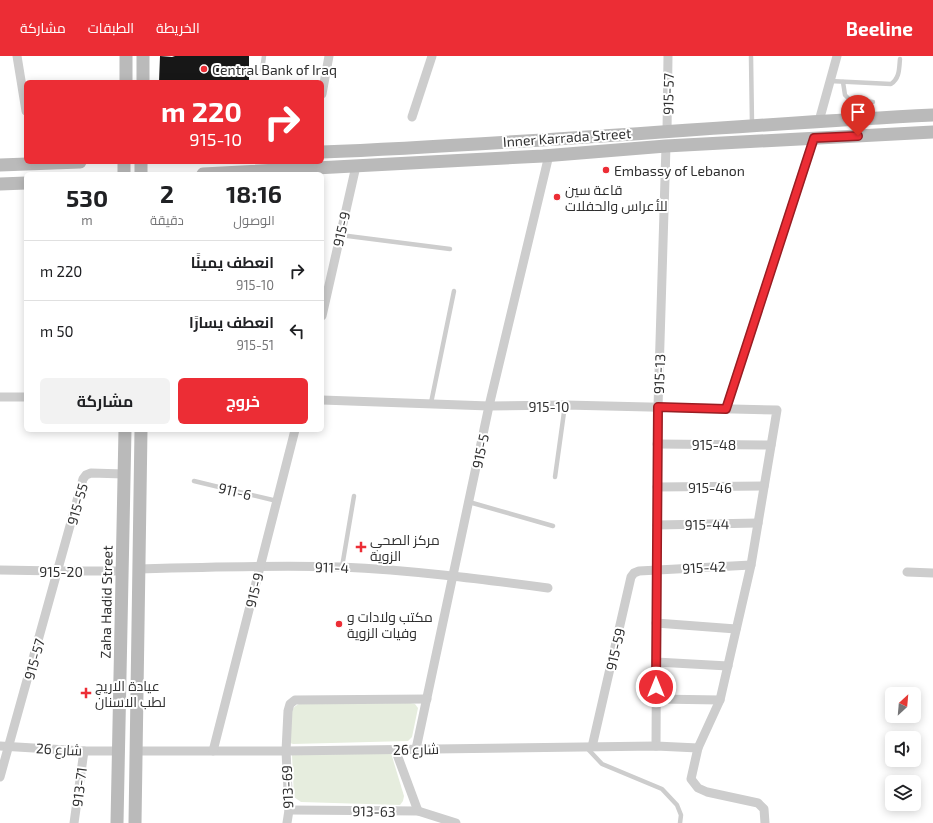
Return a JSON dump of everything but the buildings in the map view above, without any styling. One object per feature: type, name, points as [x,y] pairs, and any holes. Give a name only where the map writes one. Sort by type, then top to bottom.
[{"type":"main road","points":[[126,56],[126,80]]},
{"type":"main road","points":[[143,56],[143,80]]},
{"type":"main road","name":"Inner Karrada Street","points":[[324,152],[542,140],[819,121],[933,115]]},
{"type":"main road","name":"Inner Karrada Street","points":[[263,172],[546,156],[666,146],[933,132]]},
{"type":"main road","points":[[542,140],[546,156]]},
{"type":"main road","points":[[346,151],[351,166]]},
{"type":"main road","points":[[0,165],[24,164]]},
{"type":"main road","points":[[0,184],[24,183]]},
{"type":"main road","name":"Zaha Hadid Street","points":[[117,823],[125,432]]},
{"type":"main road","points":[[135,823],[141,432]]},
{"type":"street","points":[[17,56],[24,99]]},
{"type":"street","points":[[324,83],[329,56]]},
{"type":"street","points":[[412,117],[432,56]]},
{"type":"street","name":"915-57","points":[[667,132],[668,56]]},
{"type":"street","points":[[819,121],[837,56]]},
{"type":"street","points":[[726,409],[814,138]]},
{"type":"street","name":"915-13","points":[[656,746],[658,407],[666,146]]},
{"type":"street","name":"915-5","points":[[416,748],[489,406],[546,156]]},
{"type":"street","name":"915-9","points":[[324,307],[340,235],[351,166]]},
{"type":"street","points":[[0,397],[24,397]]},
{"type":"street","name":"915-10","points":[[324,400],[489,406],[658,407],[776,410],[771,445]]},
{"type":"street","name":"915-9","points":[[213,751],[294,432]]},
{"type":"street","name":"915-48","points":[[658,444],[771,445]]},
{"type":"street","points":[[765,823],[764,809],[758,802],[717,795],[698,788],[690,779],[698,748],[720,700],[751,565],[771,445]]},
{"type":"street","name":"915-55","points":[[58,571],[83,479],[86,475],[91,473],[124,474]]},
{"type":"street","name":"915-46","points":[[657,487],[764,486]]},
{"type":"street","name":"915-44","points":[[657,525],[758,523]]},
{"type":"street","name":"911-4","points":[[139,569],[260,565],[342,567],[453,575],[548,588]]},
{"type":"street","name":"915-42","points":[[657,569],[751,565]]},
{"type":"street","name":"915-59","points":[[589,747],[631,577],[634,573],[639,571],[657,569]]},
{"type":"street","name":"915-20","points":[[0,570],[123,571]]},
{"type":"street","name":"915-57","points":[[5,747],[58,571]]},
{"type":"street","points":[[907,572],[933,573]]},
{"type":"street","points":[[656,623],[736,629]]},
{"type":"street","points":[[656,662],[728,666]]},
{"type":"street","name":"913-69","points":[[287,823],[289,810],[286,751],[288,711],[290,704],[295,700],[427,699]]},
{"type":"street","points":[[656,699],[720,700]]},
{"type":"street","name":"شارع 26","points":[[135,751],[286,751],[416,748],[656,746],[698,748]]},
{"type":"street","points":[[0,778],[5,747]]},
{"type":"street","name":"شارع 26","points":[[5,747],[84,751],[118,751]]},
{"type":"street","points":[[395,749],[418,811]]},
{"type":"street","name":"913-71","points":[[74,823],[84,751]]},
{"type":"street","name":"913-63","points":[[289,810],[418,811],[456,823]]},
{"type":"lane","points":[[262,70],[264,56]]},
{"type":"lane","points":[[751,57],[752,126]]},
{"type":"lane","points":[[830,81],[891,84],[895,81],[898,74],[900,59]]},
{"type":"lane","points":[[843,82],[844,95],[849,99],[873,102]]},
{"type":"lane","points":[[340,235],[450,249]]},
{"type":"lane","points":[[431,403],[454,291]]},
{"type":"lane","points":[[555,477],[565,406]]},
{"type":"lane","name":"911-6","points":[[194,481],[277,501]]},
{"type":"lane","points":[[342,567],[354,496]]},
{"type":"lane","points":[[469,502],[553,526]]},
{"type":"lane","points":[[589,747],[602,764],[662,789],[677,805],[681,815],[680,823]]},
{"type":"green space","points":[[299,704],[415,704],[418,708],[412,737],[408,741],[290,743],[290,715]]},
{"type":"green space","points":[[391,753],[404,796],[400,805],[301,802],[294,797],[292,755]]},
{"type":"place","name":"Central Bank of Iraq","points":[[204,69]]},
{"type":"place","name":"Embassy of Lebanon","points":[[606,170]]},
{"type":"place","name":"قاعة سين للأعراس والحفلات","points":[[557,197]]},
{"type":"place","name":"مركز الصحي الزوية","points":[[361,547]]},
{"type":"place","name":"مكتب ولادات و وفيات الزوية","points":[[339,624]]},
{"type":"place","name":"عيادة الاريج لطب الاسنان","points":[[86,693]]},
{"type":"route","points":[[656,687],[658,407],[726,409],[814,138],[858,136]]}]
